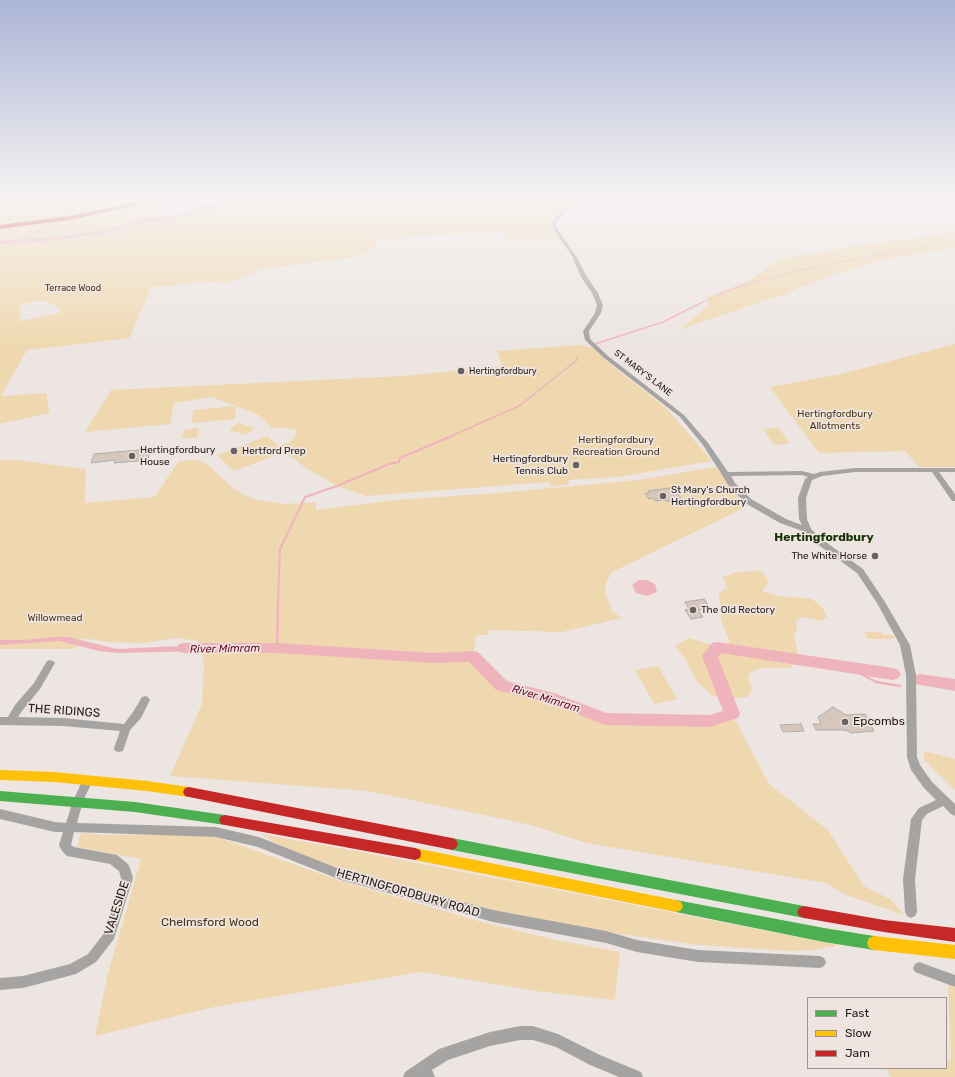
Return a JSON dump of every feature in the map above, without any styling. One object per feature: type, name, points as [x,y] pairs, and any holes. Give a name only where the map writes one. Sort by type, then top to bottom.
[{"type":"main road","points":[[0,775],[88,780],[147,786],[200,794],[606,875],[688,889],[766,906],[884,926],[955,935]]},
{"type":"main road","points":[[0,796],[78,801],[189,814],[248,823],[370,845],[824,935],[868,942],[955,952]]},
{"type":"street","name":"ST MARY'S LANE","points":[[569,248],[584,277],[595,293],[600,305],[598,314],[586,331],[587,339],[606,358],[682,416],[710,449],[726,474],[748,501],[783,521],[808,530]]},
{"type":"street","points":[[726,474],[802,473],[814,476],[855,470],[955,470]]},
{"type":"street","points":[[934,470],[955,499]]},
{"type":"street","points":[[814,476],[806,484],[802,498],[803,519],[808,530],[820,542],[857,568],[867,580],[905,645],[908,655],[911,679],[912,757],[915,767],[928,785],[955,811]]},
{"type":"street","points":[[11,721],[22,703],[38,686],[50,663]]},
{"type":"street","points":[[119,748],[126,728],[137,715],[145,700]]},
{"type":"street","name":"THE RIDINGS","points":[[0,721],[62,722],[126,728]]},
{"type":"street","name":"VALESIDE","points":[[0,984],[23,982],[72,970],[92,958],[110,935],[128,878],[124,868],[114,859],[68,850],[65,845],[78,801],[88,780]]},
{"type":"street","points":[[911,912],[909,879],[918,819],[923,811],[944,801]]},
{"type":"street","name":"HERTINGFORDBURY ROAD","points":[[0,814],[55,827],[216,832],[259,842],[341,875],[493,916],[606,937],[637,946],[698,956],[820,962]]},
{"type":"street","points":[[918,968],[955,980]]},
{"type":"street","points":[[410,1077],[425,1073],[436,1058],[453,1050],[508,1035],[533,1034],[563,1043],[595,1060],[636,1077]]},
{"type":"green space","name":"Terrace Wood","points":[[0,248],[373,248],[357,257],[263,269],[227,283],[200,281],[175,286],[151,287],[130,338],[27,350],[1,396],[46,393],[50,413],[0,424]],"holes":[[[42,300],[60,308],[59,313],[19,321],[21,304]]]},
{"type":"green space","points":[[840,248],[953,248],[884,260],[835,274],[784,294],[681,329],[708,305],[708,297],[750,280],[780,259]]},
{"type":"green space","name":"Hertingfordbury Allotments","points":[[955,344],[955,467],[919,467],[905,451],[819,453],[770,387],[841,374]]},
{"type":"green space","name":"Hertingfordbury Recreation Ground","points":[[581,345],[593,348],[609,363],[666,408],[712,461],[618,477],[568,480],[570,484],[562,485],[551,486],[549,482],[366,496],[337,486],[306,468],[285,452],[234,471],[217,455],[267,436],[279,446],[290,442],[296,435],[296,430],[281,427],[271,429],[270,426],[257,414],[211,397],[174,403],[170,424],[85,432],[111,390],[403,376],[502,366],[497,351]]},
{"type":"green space","points":[[236,406],[235,419],[192,423],[193,410]]},
{"type":"green space","points":[[238,423],[255,428],[246,435],[229,430]]},
{"type":"green space","points":[[199,428],[198,438],[182,438],[183,430]]},
{"type":"green space","points":[[779,428],[790,444],[774,445],[763,429]]},
{"type":"green space","name":"Willowmead","points":[[0,460],[16,460],[86,469],[85,503],[154,497],[179,461],[199,460],[208,465],[232,487],[244,495],[257,500],[285,504],[316,502],[316,510],[396,500],[498,493],[638,480],[715,467],[739,494],[737,500],[738,504],[744,508],[612,572],[606,583],[605,593],[612,611],[622,618],[562,632],[489,630],[488,635],[476,635],[473,656],[502,686],[546,697],[605,719],[710,721],[732,714],[769,784],[828,830],[864,886],[890,899],[904,915],[846,895],[826,883],[586,843],[531,825],[368,791],[170,776],[202,704],[204,662],[198,641],[177,638],[143,643],[108,642],[82,638],[78,645],[73,649],[0,649]]},
{"type":"green space","points":[[759,571],[763,573],[769,583],[762,590],[764,592],[779,596],[812,599],[822,607],[827,617],[821,621],[803,617],[796,621],[797,629],[794,636],[799,657],[791,668],[762,668],[752,671],[748,676],[752,690],[748,697],[722,699],[712,695],[696,681],[687,662],[675,646],[689,638],[709,644],[730,643],[721,620],[719,594],[728,586],[726,585],[723,577],[736,572]]},
{"type":"green space","points":[[864,632],[881,632],[883,635],[893,635],[895,639],[867,639]]},
{"type":"green space","points":[[658,666],[677,699],[654,704],[635,670]]},
{"type":"green space","points":[[923,751],[955,759],[955,790],[925,761]]},
{"type":"green space","name":"Chelmsford Wood","points":[[81,833],[104,835],[184,834],[220,838],[338,880],[482,922],[556,940],[620,952],[615,1000],[536,991],[421,972],[214,1007],[95,1036],[107,977],[141,859],[77,847]]},
{"type":"green space","points":[[261,834],[351,850],[839,945],[814,950],[790,951],[699,945],[612,933],[496,911],[344,872],[273,842]]},
{"type":"green space","points":[[948,985],[955,988],[955,1077],[891,1077],[887,1069],[947,1069],[947,1059],[951,1061]]},
{"type":"shaded area","points":[[639,580],[647,580],[655,584],[657,592],[647,596],[636,593],[632,585]]},
{"type":"shaded area","points":[[68,637],[117,649],[200,645],[202,651],[118,653],[99,651],[59,641],[0,645],[0,640],[24,640]]},
{"type":"building","name":"Hertingfordbury House","points":[[150,449],[148,460],[114,463],[115,460],[91,463],[94,454]]},
{"type":"building","name":"St Mary's Church Hertingfordbury","points":[[670,488],[675,490],[681,498],[676,503],[664,500],[655,501],[653,498],[649,499],[645,494],[649,493],[648,491]]},
{"type":"building","name":"The Old Rectory","points":[[704,599],[710,608],[698,610],[703,617],[691,619],[685,610],[689,609],[685,602]]},
{"type":"building","name":"Epcombs","points":[[833,707],[846,715],[865,714],[874,731],[850,733],[849,731],[843,730],[816,730],[813,724],[821,724],[818,717]]},
{"type":"building","points":[[801,724],[804,731],[783,732],[780,725]]},
{"type":"waterway","points":[[701,303],[727,291],[754,282],[818,266],[915,248]]},
{"type":"waterway","points":[[595,344],[663,322],[701,303]]},
{"type":"waterway","points":[[451,436],[519,406],[577,360],[578,356]]},
{"type":"waterway","points":[[278,602],[280,549],[305,497],[337,486],[389,464],[399,462],[400,458],[454,435]]},
{"type":"waterway","points":[[277,648],[278,601]]},
{"type":"waterway","name":"River Mimram","points":[[184,648],[277,648],[434,658],[473,656],[502,686],[551,698],[605,719],[710,721],[732,714],[710,656],[717,647],[893,674]]},
{"type":"waterway","points":[[850,668],[876,682],[900,686]]},
{"type":"waterway","name":"River Mimram","points":[[920,680],[955,685]]},
{"type":"traffic: fast","points":[[0,796],[135,807],[225,820]]},
{"type":"traffic: fast","points":[[452,844],[804,912]]},
{"type":"traffic: fast","points":[[676,906],[824,935],[874,943]]},
{"type":"traffic: slow","points":[[0,775],[54,777],[147,786],[189,792]]},
{"type":"traffic: slow","points":[[415,854],[676,906]]},
{"type":"traffic: slow","points":[[874,943],[955,952]]},
{"type":"traffic: jam","points":[[189,792],[452,844]]},
{"type":"traffic: jam","points":[[225,820],[415,854]]},
{"type":"traffic: jam","points":[[804,912],[884,926],[955,935]]},
{"type":"place","name":"Hertingfordbury","points":[[461,371]]},
{"type":"place","name":"Hertford Prep","points":[[234,451]]},
{"type":"place","name":"Hertingfordbury House","points":[[132,456]]},
{"type":"place","name":"Hertingfordbury Tennis Club","points":[[576,465]]},
{"type":"place","name":"St Mary's Church Hertingfordbury","points":[[663,496]]},
{"type":"place","name":"The White Horse","points":[[875,556]]},
{"type":"place","name":"The Old Rectory","points":[[693,610]]},
{"type":"place","name":"Epcombs","points":[[845,722]]},
{"type":"district","name":"Hertingfordbury","points":[[824,538]]}]
